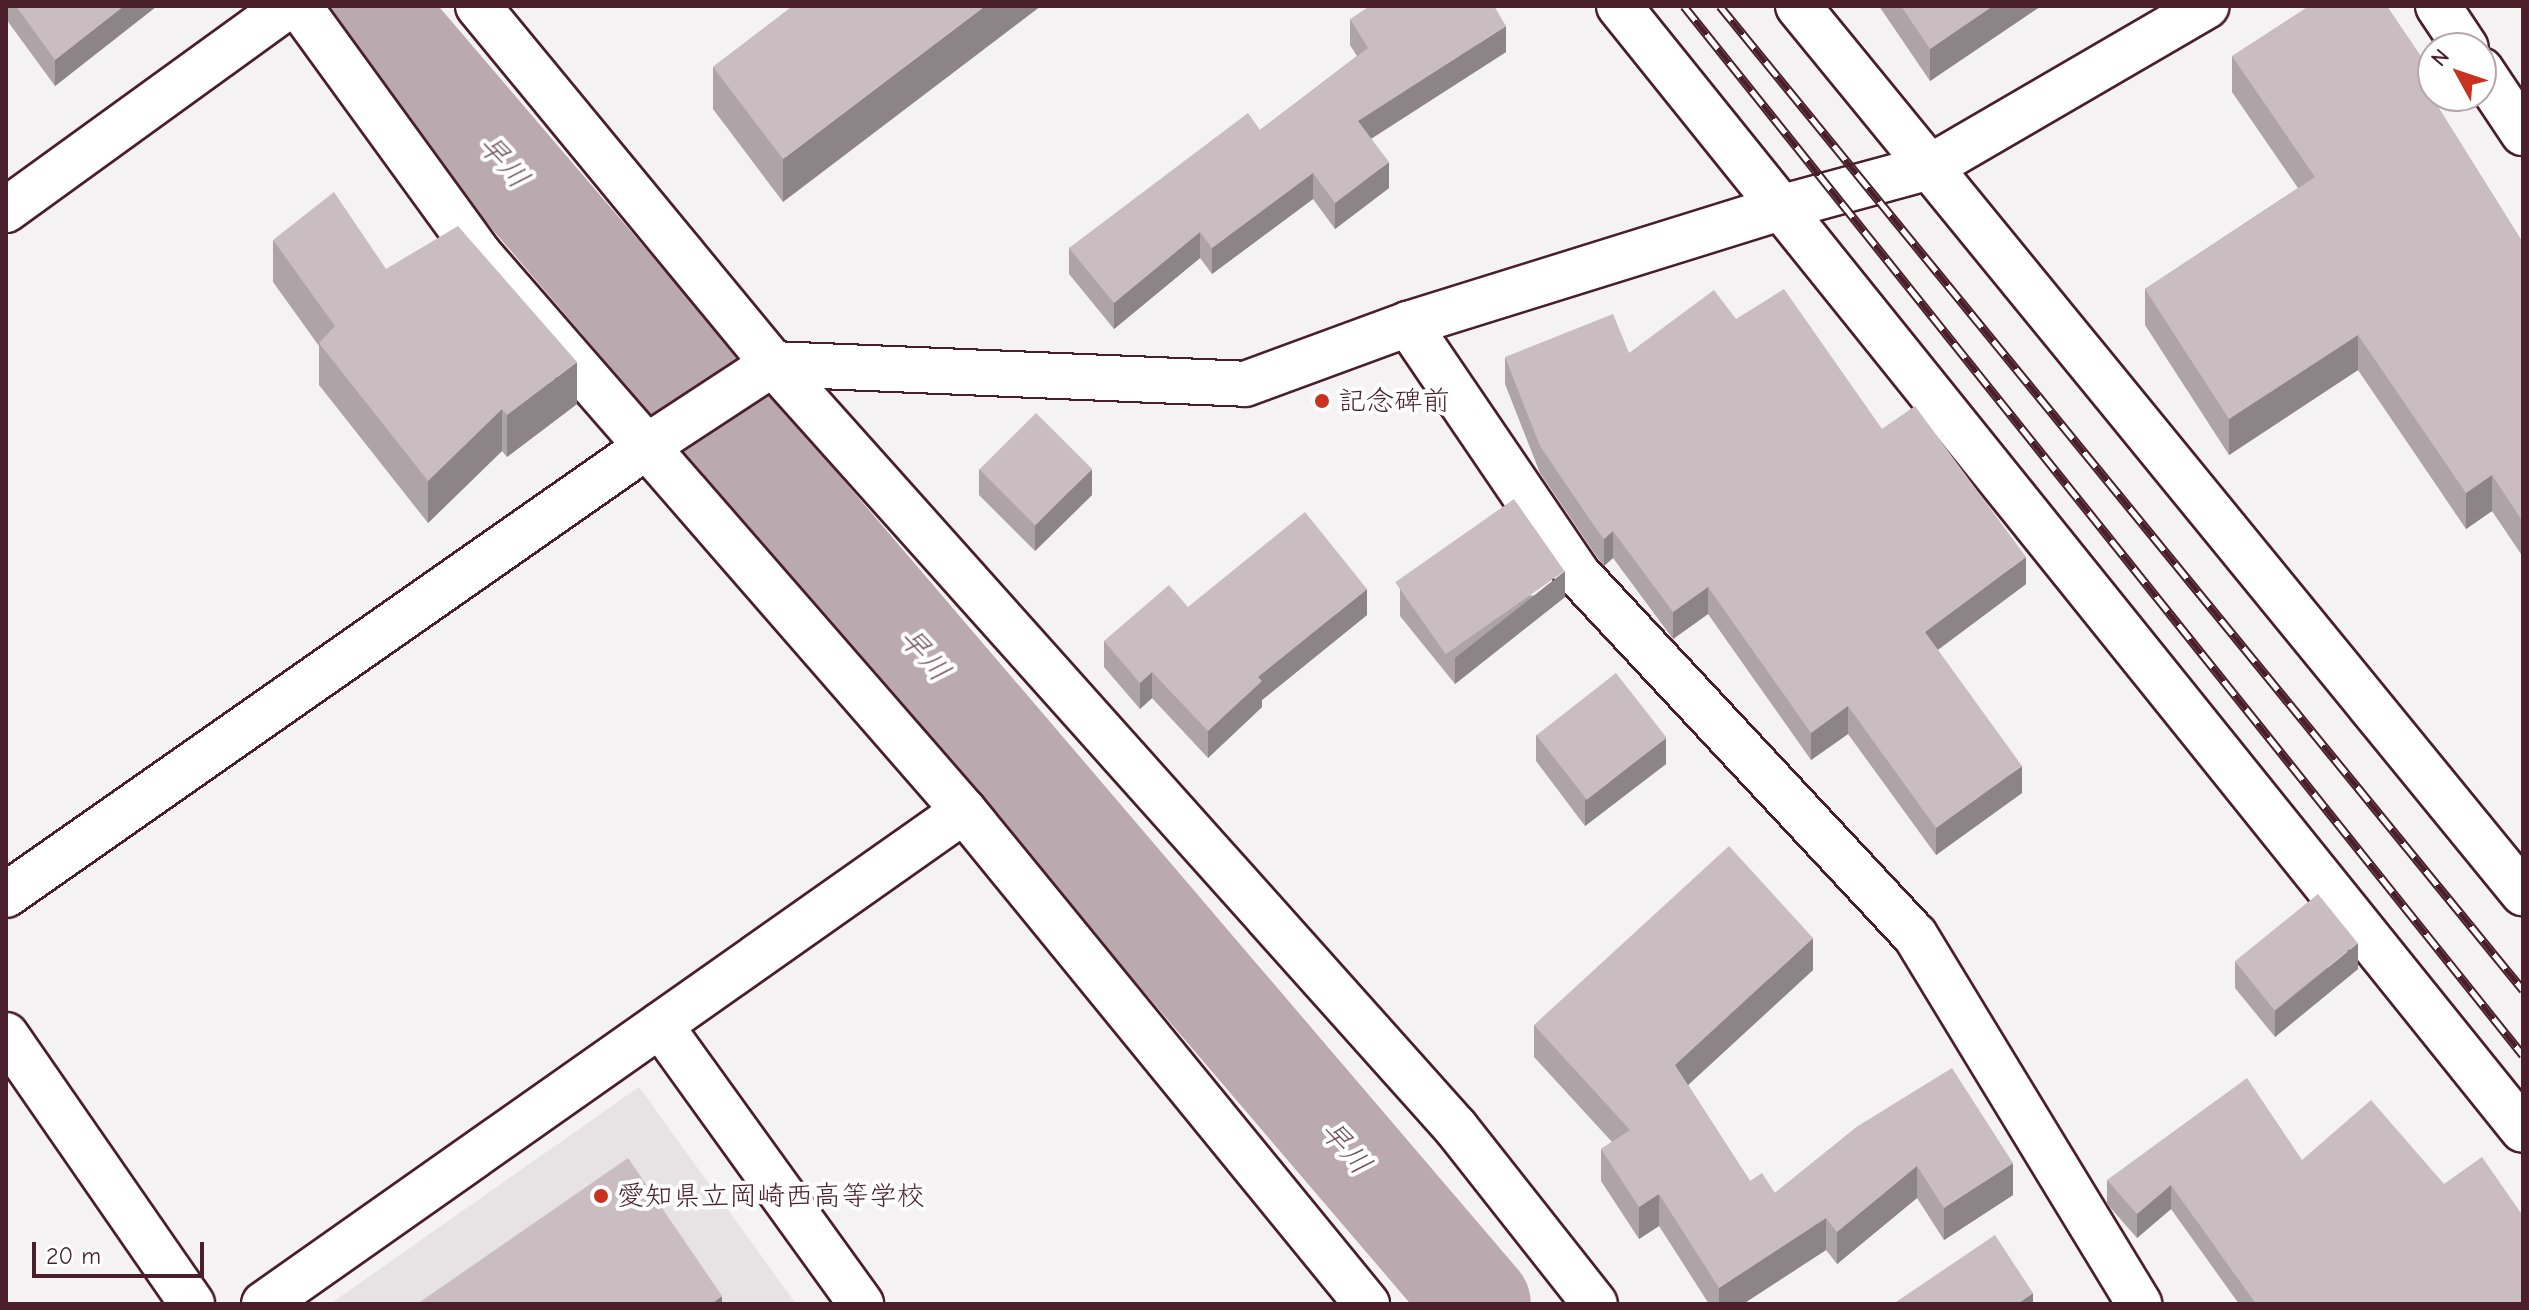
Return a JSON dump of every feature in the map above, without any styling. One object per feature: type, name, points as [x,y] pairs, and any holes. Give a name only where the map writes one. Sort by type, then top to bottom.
[{"type":"main road","points":[[6,210],[288,6]]},
{"type":"main road","points":[[299,6],[480,255],[649,445],[964,811],[1367,1304]]},
{"type":"main road","points":[[478,6],[773,364],[1456,1128],[1595,1304]]},
{"type":"main road","points":[[1619,6],[2523,1130]]},
{"type":"main road","points":[[1798,6],[2523,893]]},
{"type":"main road","points":[[6,895],[649,445],[773,364],[1245,384],[1408,324],[1783,207],[1930,167],[2207,6]]},
{"type":"main road","points":[[2438,6],[2455,32]]},
{"type":"main road","points":[[2497,94],[2523,133]]},
{"type":"main road","points":[[1408,324],[1577,573],[1915,935],[2139,1304]]},
{"type":"main road","points":[[264,1304],[964,811]]},
{"type":"main road","points":[[660,1025],[861,1304]]},
{"type":"main road","points":[[6,1035],[192,1304]]},
{"type":"shaded area","name":"愛知県立岡崎西高等学校","points":[[639,1087],[796,1304],[330,1304]]},
{"type":"building","points":[[16,6],[124,6],[55,60]]},
{"type":"building","points":[[793,6],[985,6],[783,159],[713,67]]},
{"type":"building","points":[[1370,6],[1494,6],[1506,26],[1358,121],[1389,162],[1335,203],[1313,173],[1212,248],[1200,232],[1114,303],[1069,248],[1248,113],[1260,130],[1368,48],[1350,19]]},
{"type":"building","points":[[1901,6],[1993,6],[1930,49]]},
{"type":"building","points":[[2309,6],[2387,6],[2417,50],[2417,112],[2441,112],[2523,243],[2523,522],[2492,475],[2466,493],[2358,335],[2229,419],[2145,289],[2315,177],[2232,56]]},
{"type":"building","points":[[334,192],[386,269],[458,226],[577,362],[507,415],[502,409],[428,481],[319,343],[335,326],[273,240]]},
{"type":"building","points":[[1784,289],[1882,429],[1915,406],[2026,557],[1925,632],[2022,766],[1936,828],[1848,706],[1811,733],[1708,587],[1673,612],[1613,531],[1604,539],[1540,446],[1505,357],[1613,314],[1629,353],[1714,290],[1736,319]]},
{"type":"building","points":[[1036,413],[1092,469],[1035,525],[979,470]]},
{"type":"building","points":[[1514,499],[1564,571],[1446,654],[1395,582]]},
{"type":"building","points":[[1305,512],[1367,589],[1258,677],[1262,681],[1208,731],[1152,672],[1140,683],[1104,641],[1169,585],[1188,607]]},
{"type":"building","points":[[1616,673],[1666,738],[1587,800],[1536,735]]},
{"type":"building","points":[[1729,846],[1813,938],[1675,1065],[1750,1181],[1762,1173],[1775,1193],[1858,1126],[1952,1068],[2013,1163],[1944,1208],[1917,1166],[1837,1232],[1826,1218],[1719,1288],[1659,1194],[1639,1207],[1601,1149],[1630,1130],[1534,1025]]},
{"type":"building","points":[[2318,894],[2358,943],[2274,1010],[2235,961]]},
{"type":"building","points":[[2247,1078],[2302,1160],[2371,1100],[2444,1184],[2482,1157],[2523,1216],[2523,1304],[2256,1304],[2171,1185],[2137,1214],[2107,1180]]},
{"type":"building","points":[[628,1158],[722,1296],[711,1304],[417,1304]]},
{"type":"building","points":[[1995,1235],[2033,1293],[2017,1304],[1893,1304]]},
{"type":"waterway","name":"早川","points":[[370,6],[1479,1304]]},
{"type":"railway","points":[[1684,6],[2523,1055]]},
{"type":"railway","points":[[1720,6],[2523,990]]},
{"type":"place","name":"記念碑前","points":[[1322,401]]},
{"type":"place","name":"愛知県立岡崎西高等学校","points":[[601,1196]]}]
